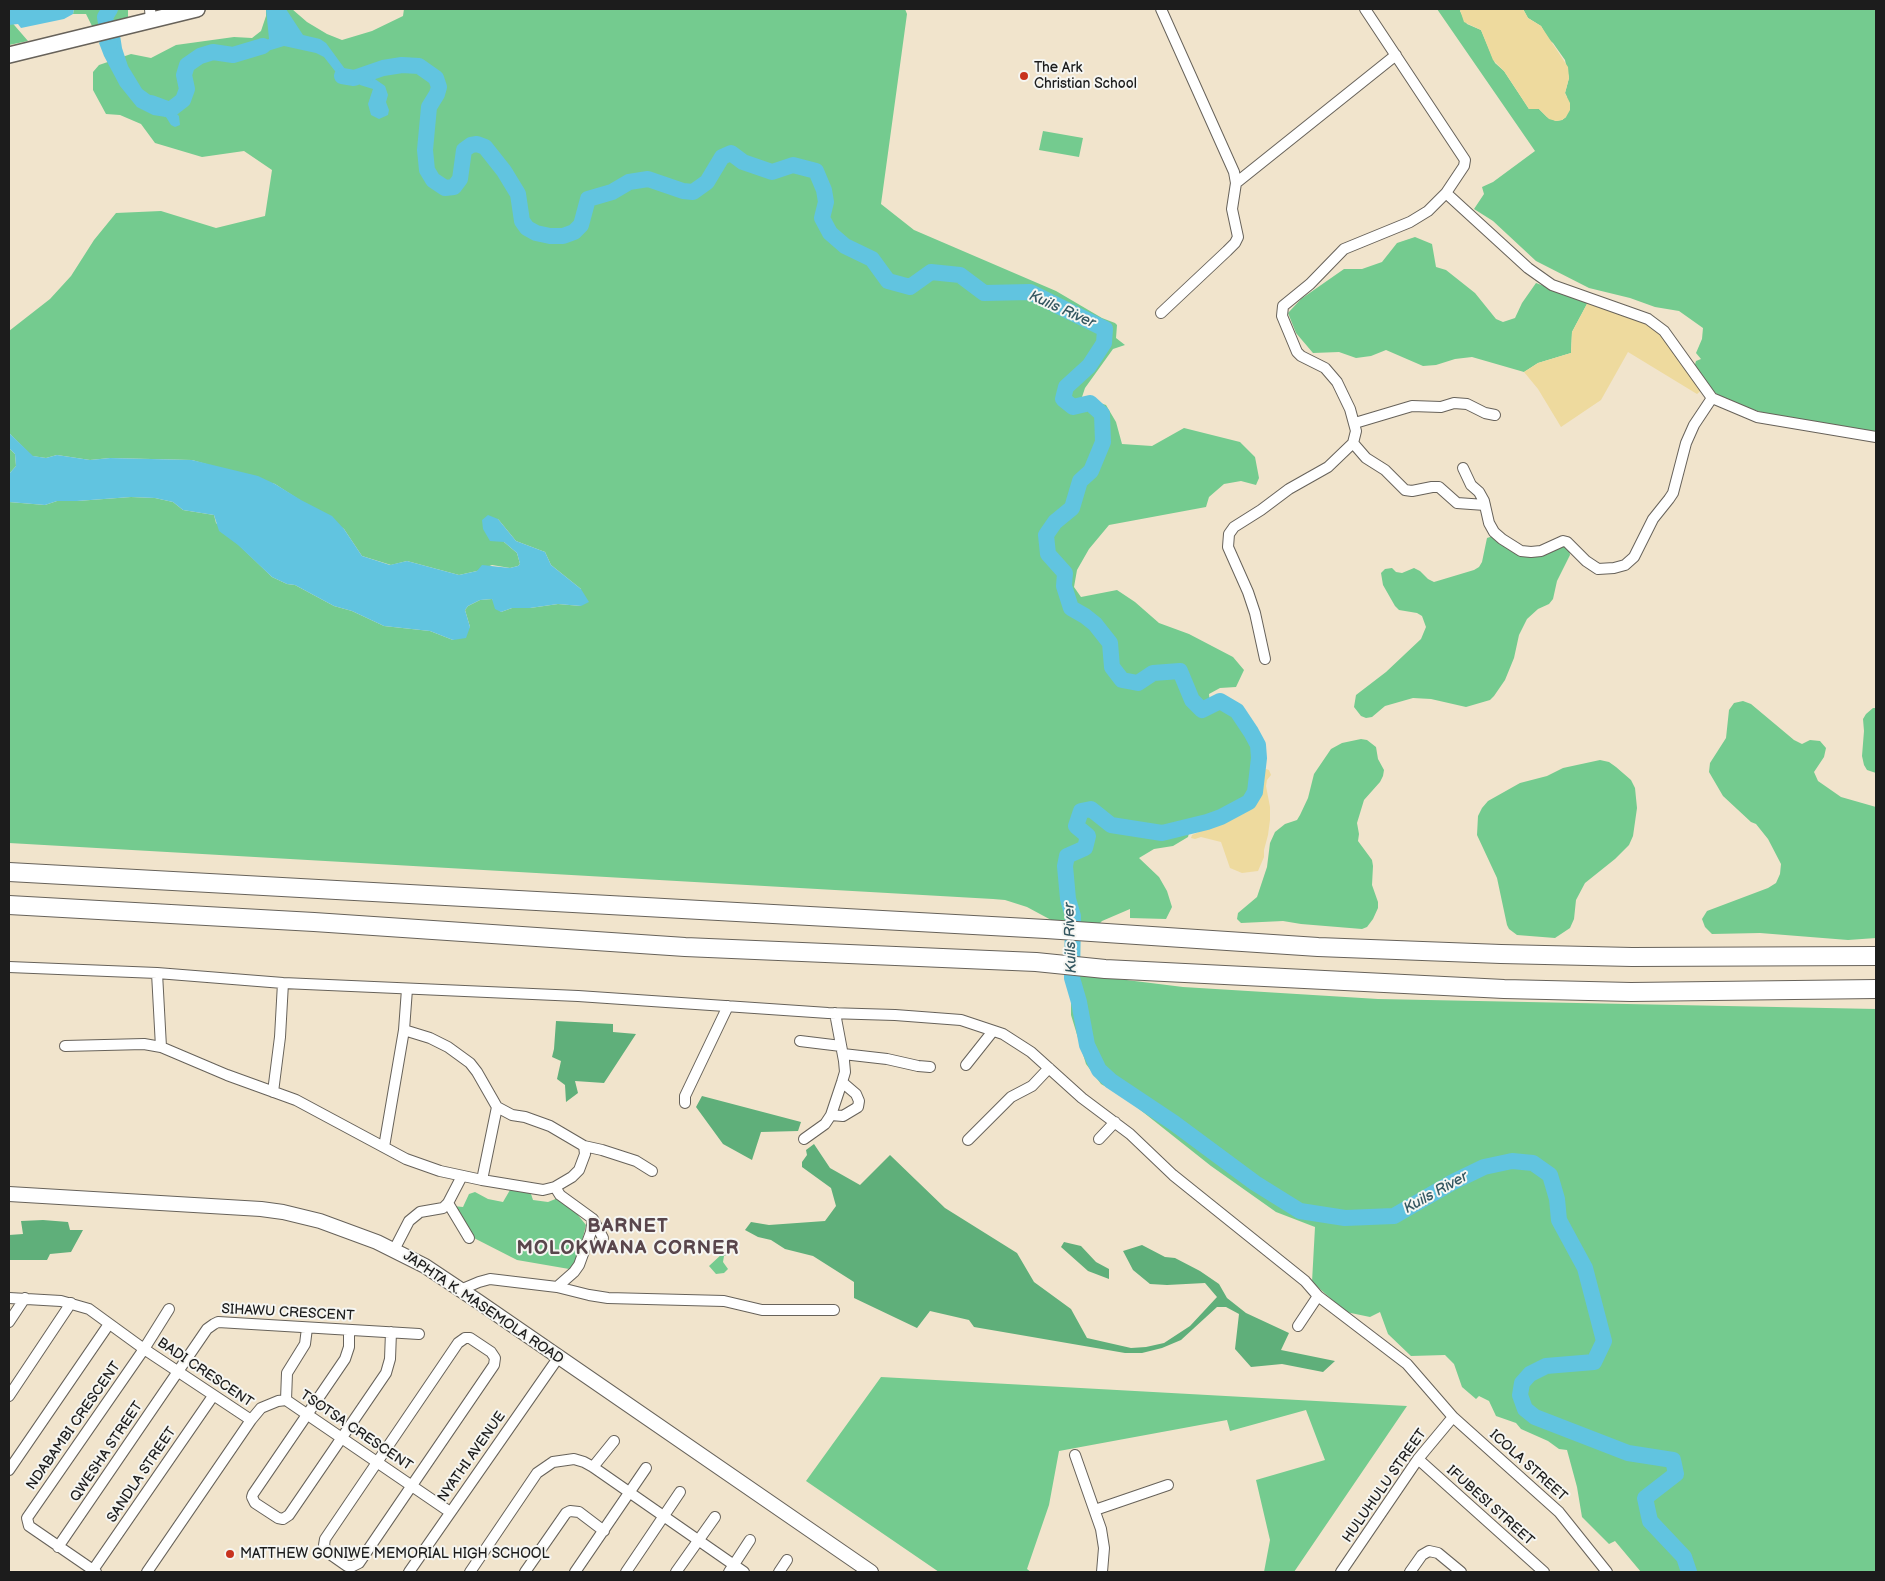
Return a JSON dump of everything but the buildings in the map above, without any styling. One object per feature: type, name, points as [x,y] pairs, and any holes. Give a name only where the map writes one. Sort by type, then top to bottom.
[{"type":"highway","points":[[9,872],[1046,929],[1318,947],[1632,957],[1876,956]]},
{"type":"highway","points":[[9,905],[314,922],[685,947],[1045,963],[1104,969],[1504,989],[1631,992],[1876,990]]},
{"type":"main road","points":[[9,54],[127,26],[150,14],[197,9]]},
{"type":"main road","name":"JAPHTA K. MASEMOLA ROAD","points":[[9,1194],[261,1209],[283,1212],[349,1230],[425,1266],[871,1572]]},
{"type":"street","points":[[1160,313],[1238,237],[1232,209],[1236,183],[1234,172],[1161,9]]},
{"type":"street","points":[[1264,659],[1248,592],[1228,546],[1229,534],[1234,527],[1289,489],[1328,467],[1353,444],[1356,431],[1350,409],[1337,382],[1325,368],[1297,352],[1282,316],[1283,306],[1310,284],[1344,249],[1410,222],[1428,211],[1446,193],[1466,160],[1365,9]]},
{"type":"street","points":[[1236,183],[1396,55]]},
{"type":"street","points":[[1446,193],[1528,268],[1552,285],[1648,319],[1664,331],[1712,398],[1757,417],[1876,437]]},
{"type":"street","points":[[1463,468],[1471,485],[1479,492],[1485,505],[1489,523],[1494,532],[1521,551],[1542,551],[1563,541],[1567,542],[1586,561],[1598,569],[1625,565],[1634,557],[1653,519],[1673,493],[1686,443],[1694,425],[1712,398]]},
{"type":"street","points":[[1354,423],[1412,406],[1441,407],[1454,403],[1467,404],[1485,413],[1494,415]]},
{"type":"street","points":[[1353,444],[1366,458],[1385,470],[1405,490],[1412,491],[1439,487],[1457,503],[1485,505]]},
{"type":"street","name":"ICOLA STREET","points":[[9,967],[157,973],[283,983],[578,996],[961,1020],[993,1030],[1017,1042],[1031,1052],[1082,1098],[1115,1122],[1173,1175],[1305,1281],[1318,1296],[1408,1364],[1453,1417],[1559,1512],[1607,1572]]},
{"type":"street","points":[[157,973],[161,1046]]},
{"type":"street","points":[[273,1092],[280,1037],[283,983]]},
{"type":"street","points":[[384,1147],[404,1030],[407,989]]},
{"type":"street","points":[[685,1103],[685,1096],[728,1006]]},
{"type":"street","points":[[804,1139],[825,1124],[831,1115],[845,1072],[835,1013]]},
{"type":"street","points":[[404,1030],[430,1038],[448,1047],[470,1063],[497,1107],[512,1114],[550,1126],[584,1146],[636,1161],[652,1171]]},
{"type":"street","points":[[966,1066],[993,1030]]},
{"type":"street","points":[[800,1041],[930,1067]]},
{"type":"street","points":[[65,1046],[144,1044],[161,1046],[296,1100],[417,1163],[482,1180],[538,1189],[555,1187],[572,1177],[579,1170],[585,1154],[584,1146]]},
{"type":"street","points":[[968,1140],[1011,1097],[1032,1086],[1050,1068]]},
{"type":"street","points":[[831,1115],[843,1116],[858,1107],[859,1101],[856,1094],[842,1082]]},
{"type":"street","points":[[482,1180],[497,1107]]},
{"type":"street","points":[[1099,1139],[1115,1122]]},
{"type":"street","points":[[394,1250],[409,1221],[420,1212],[440,1210],[448,1203],[462,1176]]},
{"type":"street","points":[[555,1187],[568,1202],[593,1219],[603,1238]]},
{"type":"street","points":[[448,1203],[468,1238]]},
{"type":"street","points":[[557,1287],[579,1265],[591,1232],[593,1219]]},
{"type":"street","points":[[460,1290],[490,1279],[557,1287],[608,1298],[724,1301],[762,1310],[834,1310]]},
{"type":"street","points":[[1298,1326],[1318,1296]]},
{"type":"street","name":"BADI CRESCENT","points":[[9,1298],[61,1301],[89,1309],[144,1349],[251,1420]]},
{"type":"street","points":[[9,1322],[25,1298]]},
{"type":"street","points":[[9,1396],[71,1303]]},
{"type":"street","name":"BADI CRESCENT","points":[[144,1349],[169,1309]]},
{"type":"street","name":"SIHAWU CRESCENT","points":[[178,1372],[207,1329],[218,1322],[419,1334]]},
{"type":"street","points":[[9,1470],[109,1324]]},
{"type":"street","points":[[286,1400],[287,1373],[305,1344],[307,1328]]},
{"type":"street","points":[[349,1330],[345,1359],[252,1497],[255,1503],[278,1518],[283,1519],[289,1515],[386,1373],[390,1359],[391,1332]]},
{"type":"street","points":[[466,1338],[470,1338],[491,1352],[495,1358],[494,1365],[359,1563],[347,1566],[327,1552],[324,1542],[377,1462],[458,1343],[466,1338]]},
{"type":"street","name":"NDABAMBI CRESCENT","points":[[95,1571],[29,1526],[27,1518],[144,1349]]},
{"type":"street","name":"NYATHI AVENUE","points":[[409,1572],[558,1358]]},
{"type":"street","name":"QWESHA STREET","points":[[58,1547],[178,1372]]},
{"type":"street","name":"SANDLA STREET","points":[[95,1571],[213,1396]]},
{"type":"street","name":"TSOTSA CRESCENT","points":[[147,1572],[251,1420],[261,1408],[269,1403],[286,1400],[450,1512]]},
{"type":"street","name":"HULUHULU STREET","points":[[1341,1572],[1418,1460],[1453,1417]]},
{"type":"street","points":[[593,1467],[614,1441]]},
{"type":"street","points":[[1075,1455],[1104,1540],[1102,1572]]},
{"type":"street","points":[[470,1572],[537,1473],[553,1462],[574,1458],[593,1467],[629,1494],[698,1540],[731,1569],[744,1572]]},
{"type":"street","name":"IFUBESI STREET","points":[[1418,1460],[1544,1572]]},
{"type":"street","points":[[576,1572],[646,1468]]},
{"type":"street","points":[[1095,1510],[1168,1485]]},
{"type":"street","points":[[626,1572],[680,1492]]},
{"type":"street","points":[[525,1572],[566,1513],[570,1511],[579,1512],[604,1531]]},
{"type":"street","points":[[676,1572],[715,1517]]},
{"type":"street","points":[[731,1569],[750,1540]]},
{"type":"street","points":[[1410,1572],[1425,1552],[1434,1551],[1461,1572]]},
{"type":"street","points":[[779,1572],[787,1560]]},
{"type":"green space","points":[[74,9],[128,9],[128,19],[93,28],[86,14],[73,14]]},
{"type":"green space","points":[[266,9],[292,9],[307,22],[327,34],[342,40],[372,31],[403,16],[404,9],[905,9],[907,14],[881,204],[914,230],[1056,291],[1102,318],[1115,323],[1117,325],[1116,338],[1125,345],[1113,349],[1085,388],[1082,397],[1106,405],[1116,422],[1122,444],[1152,446],[1184,428],[1240,442],[1255,457],[1259,478],[1256,485],[1241,481],[1224,484],[1209,497],[1206,507],[1109,525],[1089,549],[1077,570],[1074,587],[1081,597],[1117,590],[1135,602],[1159,623],[1189,634],[1233,657],[1244,670],[1236,687],[1220,688],[1209,694],[1210,705],[1220,701],[1237,711],[1258,745],[1259,758],[1255,792],[1249,802],[1237,809],[1221,817],[1191,825],[1188,837],[1173,846],[1154,849],[1139,858],[1159,877],[1167,891],[1172,907],[1166,919],[1130,918],[1130,909],[1099,924],[1053,921],[1027,907],[1005,900],[993,899],[9,843],[9,502],[45,505],[57,501],[131,497],[155,498],[173,502],[183,510],[214,515],[216,523],[272,577],[287,584],[295,585],[334,606],[352,611],[384,626],[430,631],[453,640],[470,627],[465,610],[468,606],[480,600],[492,599],[501,612],[512,608],[530,608],[558,604],[581,606],[581,589],[551,565],[545,552],[516,541],[498,519],[504,542],[517,553],[520,564],[518,566],[510,568],[492,565],[459,575],[407,561],[391,565],[362,556],[344,529],[275,484],[192,460],[110,458],[90,460],[57,455],[46,458],[32,456],[9,433],[9,331],[50,299],[71,276],[94,240],[116,213],[161,211],[216,228],[265,216],[272,170],[244,151],[202,157],[155,143],[141,124],[120,115],[106,114],[93,90],[93,72],[99,65],[131,54],[151,58],[176,45],[234,37],[252,38],[261,31],[266,16]]},
{"type":"green space","points":[[1437,9],[1462,9],[1460,11],[1467,24],[1481,30],[1495,63],[1504,71],[1529,109],[1539,109],[1547,117],[1556,121],[1566,117],[1567,97],[1565,93],[1569,78],[1565,60],[1548,39],[1541,26],[1528,18],[1523,9],[1876,9],[1876,434],[1761,412],[1726,401],[1713,391],[1694,368],[1696,361],[1701,359],[1696,353],[1702,339],[1703,328],[1679,311],[1655,307],[1630,298],[1589,288],[1536,261],[1493,221],[1474,209],[1484,194],[1482,187],[1493,182],[1535,151]]},
{"type":"green space","points":[[9,19],[28,41],[9,45]]},
{"type":"green space","points":[[1043,131],[1083,138],[1079,157],[1039,150]]},
{"type":"green space","points":[[1415,237],[1432,244],[1436,267],[1446,270],[1475,293],[1496,319],[1503,322],[1515,318],[1522,303],[1536,283],[1588,302],[1572,332],[1571,353],[1538,363],[1524,372],[1472,357],[1423,366],[1386,350],[1371,356],[1356,358],[1339,352],[1313,353],[1296,333],[1288,313],[1301,299],[1344,269],[1362,269],[1382,262],[1397,243]]},
{"type":"green space","points":[[9,448],[15,454],[16,466],[9,474]]},
{"type":"green space","points":[[1493,536],[1524,557],[1536,555],[1565,544],[1569,549],[1570,555],[1557,581],[1553,599],[1549,604],[1538,609],[1527,619],[1519,635],[1514,658],[1505,680],[1494,696],[1490,700],[1466,707],[1431,699],[1413,698],[1385,706],[1372,717],[1366,718],[1361,716],[1354,707],[1356,695],[1386,672],[1421,639],[1426,627],[1422,616],[1417,613],[1399,610],[1395,606],[1383,585],[1381,573],[1385,569],[1392,568],[1396,572],[1402,573],[1414,568],[1434,582],[1474,570],[1482,562],[1487,538]]},
{"type":"green space","points":[[1743,701],[1751,704],[1794,740],[1802,744],[1810,740],[1820,741],[1826,748],[1824,757],[1814,772],[1818,781],[1841,797],[1876,807],[1876,938],[1848,940],[1760,933],[1712,934],[1705,927],[1702,919],[1707,911],[1768,888],[1776,883],[1780,874],[1781,864],[1768,839],[1756,824],[1751,822],[1723,796],[1709,772],[1710,763],[1726,738],[1729,710],[1734,703]]},
{"type":"green space","points":[[1873,708],[1876,708],[1876,773],[1867,770],[1862,756],[1863,719]]},
{"type":"green space","points":[[1361,739],[1367,740],[1376,747],[1378,759],[1384,770],[1380,782],[1364,800],[1357,823],[1358,841],[1372,860],[1373,866],[1372,885],[1378,902],[1378,908],[1373,919],[1367,927],[1362,929],[1283,921],[1241,923],[1237,919],[1238,913],[1257,897],[1267,867],[1270,843],[1275,832],[1285,824],[1297,820],[1308,798],[1314,774],[1331,749],[1342,743]]},
{"type":"green space","points":[[1600,760],[1609,762],[1616,767],[1631,780],[1635,788],[1637,808],[1633,836],[1629,845],[1585,883],[1576,900],[1574,919],[1570,928],[1555,938],[1517,935],[1507,925],[1497,878],[1477,835],[1478,816],[1488,801],[1520,783],[1547,776],[1563,768]]},
{"type":"green space","points":[[1078,974],[1183,987],[1378,999],[1876,1009],[1876,1572],[1641,1572],[1615,1541],[1609,1544],[1582,1517],[1577,1487],[1567,1450],[1559,1449],[1548,1441],[1521,1429],[1516,1423],[1496,1416],[1489,1401],[1479,1396],[1476,1399],[1462,1387],[1454,1364],[1445,1355],[1411,1356],[1388,1334],[1380,1312],[1370,1317],[1346,1312],[1312,1282],[1315,1227],[1276,1212],[1211,1166],[1124,1097],[1101,1084],[1086,1064],[1071,1015],[1071,990]]},
{"type":"green space","points":[[556,1021],[613,1024],[613,1032],[636,1034],[604,1083],[575,1081],[578,1093],[566,1102],[565,1085],[557,1079],[561,1061],[552,1057]]},
{"type":"green space","points":[[702,1096],[801,1122],[798,1131],[761,1132],[752,1160],[723,1144],[696,1107]]},
{"type":"green space","points":[[814,1144],[830,1168],[860,1185],[890,1155],[945,1208],[1017,1253],[1034,1282],[1071,1309],[1087,1338],[1131,1348],[1164,1343],[1190,1326],[1217,1297],[1205,1283],[1150,1284],[1133,1270],[1123,1251],[1142,1245],[1165,1257],[1175,1258],[1200,1271],[1219,1284],[1227,1298],[1246,1313],[1289,1333],[1281,1350],[1335,1361],[1323,1372],[1282,1364],[1251,1367],[1235,1349],[1239,1314],[1226,1307],[1217,1307],[1181,1340],[1162,1348],[1142,1353],[1125,1353],[974,1327],[969,1320],[930,1311],[917,1328],[854,1298],[854,1282],[813,1256],[785,1249],[771,1240],[758,1237],[745,1230],[751,1222],[769,1225],[825,1221],[836,1206],[831,1188],[802,1167],[802,1162],[807,1155],[806,1150]]},
{"type":"green space","points":[[510,1190],[530,1191],[533,1200],[548,1202],[558,1198],[573,1209],[586,1225],[575,1270],[517,1260],[470,1236],[453,1206],[463,1207],[469,1194],[475,1192],[488,1199],[503,1202]]},
{"type":"green space","points":[[21,1221],[68,1222],[70,1230],[83,1230],[71,1252],[50,1254],[47,1260],[9,1260],[9,1235],[23,1234]]},
{"type":"green space","points":[[1064,1242],[1081,1246],[1096,1262],[1109,1269],[1109,1279],[1088,1271],[1061,1247]]},
{"type":"green space","points":[[723,1253],[726,1255],[723,1262],[728,1269],[724,1273],[716,1274],[709,1266]]},
{"type":"green space","points":[[881,1377],[1407,1406],[1294,1572],[1264,1572],[1270,1540],[1256,1480],[1325,1460],[1306,1410],[1230,1431],[1227,1420],[1059,1451],[1049,1505],[1027,1569],[1031,1572],[939,1572],[806,1481]]},
{"type":"sand","points":[[1523,9],[1528,18],[1541,26],[1568,67],[1569,78],[1565,93],[1570,103],[1570,110],[1566,117],[1556,121],[1549,119],[1539,109],[1529,109],[1504,71],[1493,60],[1481,30],[1464,22],[1460,10]]},
{"type":"sand","points":[[1588,302],[1631,315],[1658,330],[1703,389],[1697,394],[1628,352],[1601,400],[1561,427],[1538,389],[1524,372],[1538,363],[1571,353],[1572,332]]},
{"type":"sand","points":[[1266,769],[1269,770],[1271,775],[1267,780],[1266,786],[1270,807],[1270,820],[1264,857],[1258,871],[1242,873],[1230,868],[1221,842],[1201,837],[1191,838],[1192,835],[1250,809],[1258,800],[1262,773]]},
{"type":"water","points":[[9,9],[74,9],[73,14],[64,19],[21,28],[18,24],[9,25]]},
{"type":"water","points":[[266,9],[286,9],[303,35],[320,39],[326,43],[345,69],[375,79],[385,86],[388,95],[386,102],[389,110],[388,115],[379,119],[371,115],[368,104],[373,89],[360,85],[359,80],[348,83],[342,80],[324,57],[316,53],[284,46],[248,57],[242,54],[241,48],[269,39]]},
{"type":"water","points":[[120,35],[128,66],[142,89],[157,100],[166,103],[179,116],[180,125],[175,127],[171,125],[166,117],[153,115],[137,107],[120,86],[99,43],[102,39]]},
{"type":"water","points":[[9,433],[33,456],[46,458],[57,455],[90,460],[110,458],[192,460],[258,476],[332,516],[344,529],[362,556],[390,565],[407,561],[459,575],[477,571],[482,565],[510,568],[518,566],[520,564],[517,553],[504,542],[490,541],[483,529],[482,520],[488,515],[498,519],[516,541],[545,552],[551,565],[581,589],[589,602],[581,606],[558,604],[530,608],[512,608],[501,612],[495,609],[492,599],[480,600],[468,606],[465,610],[470,627],[466,638],[453,640],[430,631],[384,626],[352,611],[334,606],[295,585],[287,584],[272,577],[238,545],[219,531],[214,515],[183,510],[173,502],[155,498],[131,497],[57,501],[45,505],[9,502],[9,474],[16,466],[15,454],[9,448]]},
{"type":"waterway","name":"Kuils River","points":[[110,9],[105,17],[110,45]]},
{"type":"waterway","name":"Kuils River","points":[[151,103],[170,110],[183,100],[187,89],[184,75],[187,65],[200,56],[213,52],[233,55],[263,46]]},
{"type":"waterway","name":"Kuils River","points":[[342,76],[354,78],[383,68],[402,65],[419,66],[436,78],[439,87],[429,107],[425,150],[427,170],[433,180],[445,188],[454,187],[460,179],[464,150],[471,145],[477,144],[485,147],[504,171],[518,194],[522,221],[527,228],[536,233],[563,236],[574,232],[581,225],[588,199],[612,192],[629,182],[648,179],[683,191],[693,192],[707,182],[722,157],[731,153],[743,162],[772,172],[793,165],[816,171],[824,190],[826,202],[822,218],[830,233],[845,246],[872,259],[888,281],[910,287],[931,272],[960,275],[984,293],[1030,292],[1105,329],[1104,343],[1089,366],[1066,387],[1063,399],[1073,407],[1090,403],[1102,414],[1103,442],[1091,471],[1080,481],[1072,508],[1055,522],[1046,535],[1048,554],[1065,573],[1064,586],[1071,608],[1095,624],[1110,643],[1112,667],[1122,680],[1138,683],[1153,673],[1180,671],[1192,700],[1202,710],[1220,701],[1237,711],[1258,745],[1259,758],[1255,792],[1249,802],[1221,817],[1207,822],[1162,833],[1111,825],[1091,809],[1081,811],[1076,826],[1088,836],[1085,848],[1067,856],[1065,866],[1068,899],[1073,916],[1072,978],[1079,1002],[1087,1045],[1099,1070],[1111,1081],[1174,1123],[1255,1183],[1300,1211],[1345,1218],[1394,1216],[1453,1182],[1484,1167],[1512,1161],[1533,1163],[1550,1175],[1557,1199],[1559,1220],[1585,1268],[1604,1341],[1594,1362],[1546,1366],[1530,1374],[1522,1383],[1520,1395],[1525,1409],[1535,1417],[1628,1453],[1673,1460],[1676,1474],[1645,1498],[1650,1521],[1684,1557],[1689,1572]]},
{"type":"place","name":"The Ark Christian School","points":[[1024,76]]},
{"type":"place","name":"MATTHEW GONIWE MEMORIAL HIGH SCHOOL","points":[[230,1554]]},
{"type":"district","name":"BARNET MOLOKWANA CORNER","points":[[628,1238]]}]
